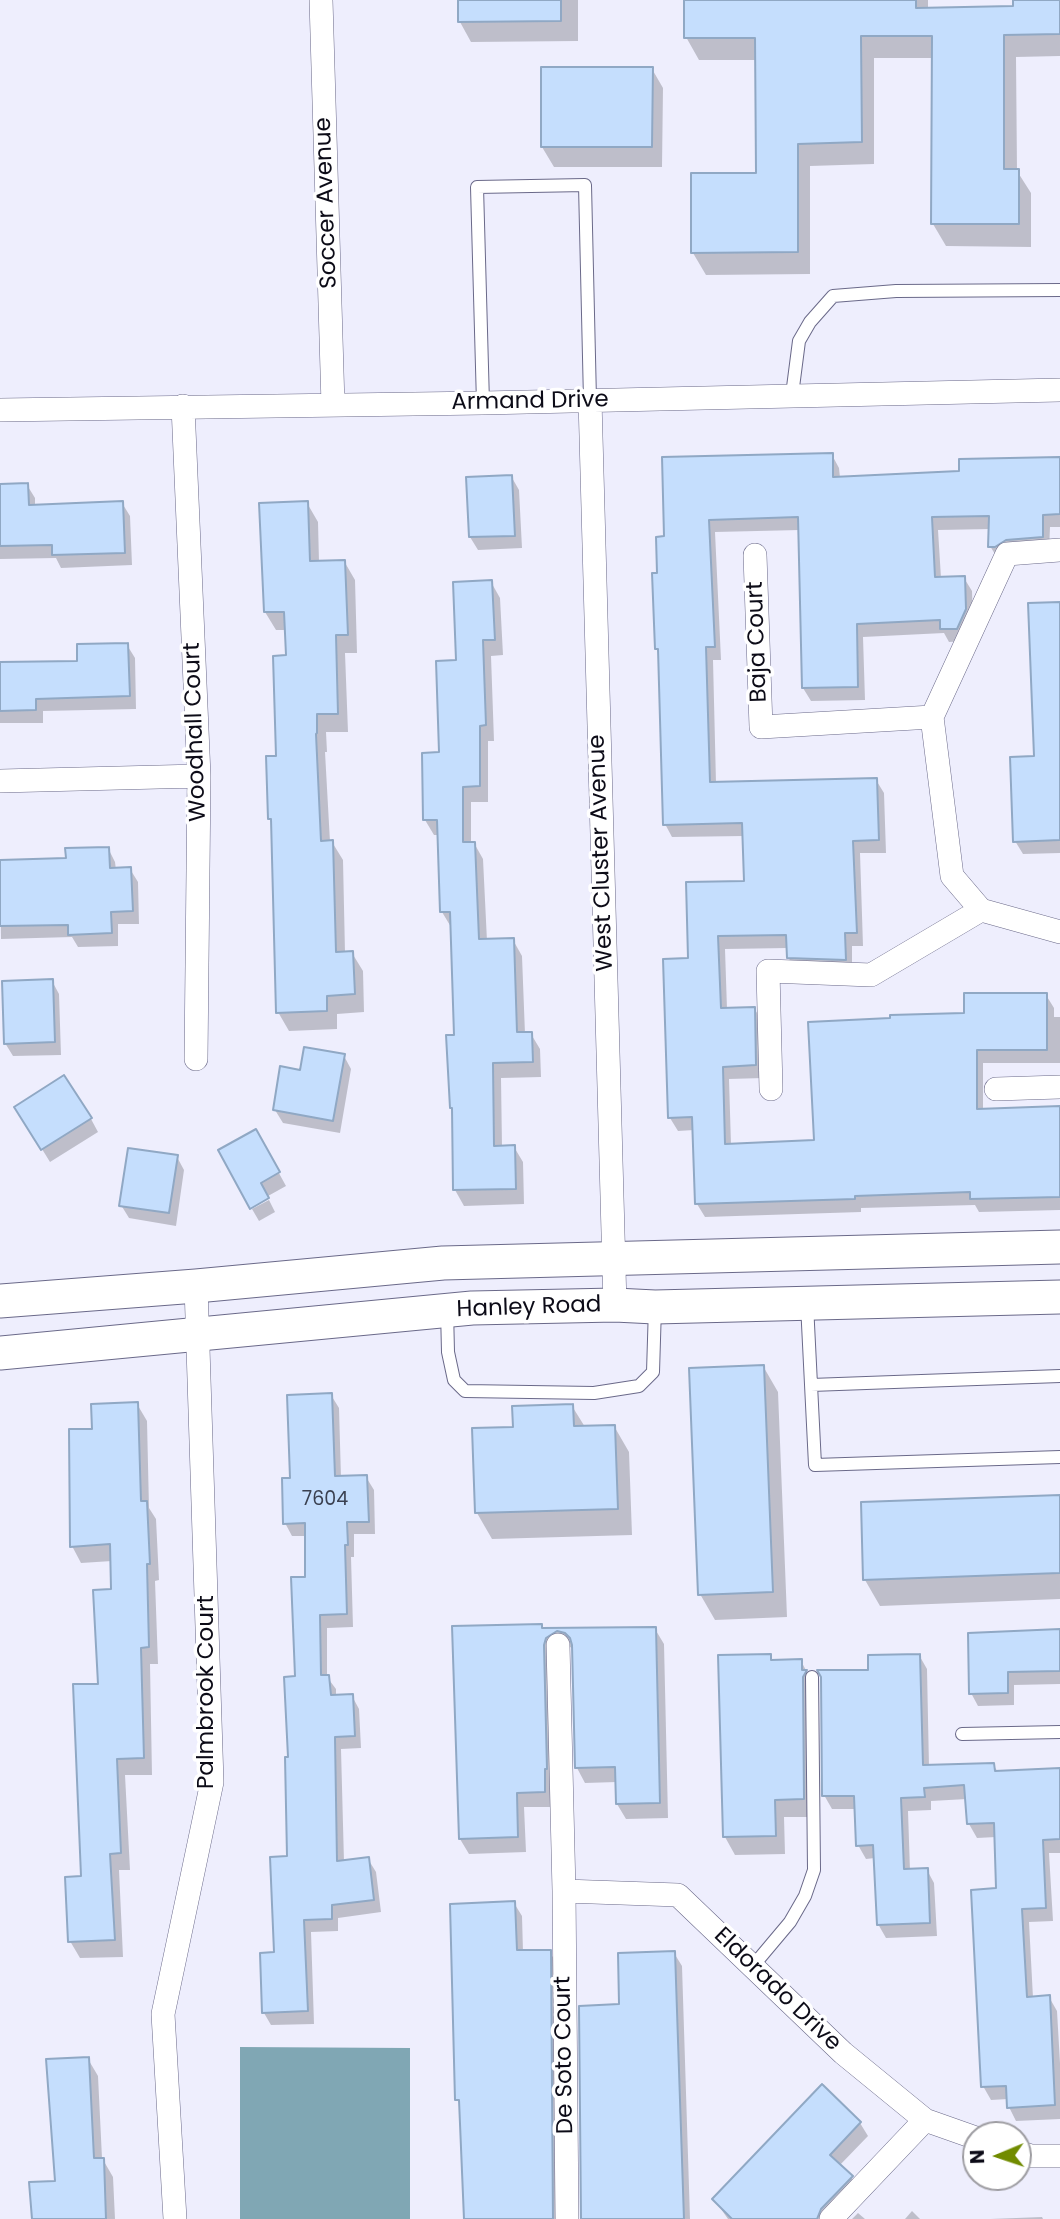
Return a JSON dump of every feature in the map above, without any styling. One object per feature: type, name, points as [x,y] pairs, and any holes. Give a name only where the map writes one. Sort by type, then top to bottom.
[{"type":"main road","name":"Hanley Road","points":[[0,1301],[443,1263],[1060,1247]]},
{"type":"main road","name":"Hanley Road","points":[[0,1353],[447,1310],[1060,1297]]},
{"type":"street","name":"Soccer Avenue","points":[[321,0],[334,405]]},
{"type":"street","name":"Armand Drive","points":[[0,410],[483,403],[1060,390]]},
{"type":"street","name":"West Cluster Avenue","points":[[590,400],[615,1305]]},
{"type":"street","name":"Woodhall Court","points":[[183,406],[200,776],[196,1059]]},
{"type":"street","points":[[1060,551],[1007,555],[932,717],[952,876],[981,910],[1060,932]]},
{"type":"street","name":"Baja Court","points":[[755,555],[761,727],[932,717]]},
{"type":"street","points":[[0,781],[200,776]]},
{"type":"street","points":[[771,1089],[768,971],[871,975],[981,910]]},
{"type":"street","points":[[996,1089],[1060,1087]]},
{"type":"street","name":"Palmbrook Court","points":[[175,2219],[163,2014],[212,1782],[197,1286]]},
{"type":"street","name":"De Soto Court","points":[[558,1645],[564,1891],[567,2219]]},
{"type":"street","name":"Eldorado Drive","points":[[564,1891],[678,1895],[843,2053],[925,2120],[962,2133]]},
{"type":"street","points":[[831,2219],[925,2120]]},
{"type":"street","points":[[1032,2156],[1060,2156]]},
{"type":"lane","points":[[483,403],[477,187],[585,185],[590,400]]},
{"type":"lane","points":[[792,395],[799,341],[810,322],[834,296],[896,291],[1060,290]]},
{"type":"lane","points":[[807,1304],[815,1465],[1060,1457]]},
{"type":"lane","points":[[447,1310],[447,1352],[454,1380],[465,1391],[594,1393],[639,1386],[653,1371],[655,1307]]},
{"type":"lane","points":[[811,1385],[1060,1376]]},
{"type":"lane","points":[[753,1966],[790,1922],[805,1896],[814,1870],[812,1677]]},
{"type":"lane","points":[[962,1734],[1060,1732]]},
{"type":"water","points":[[240,2047],[410,2048],[410,2219],[240,2219]]},
{"type":"building","points":[[458,0],[561,0],[561,21],[458,22]]},
{"type":"building","points":[[684,0],[916,0],[916,8],[1013,6],[1013,0],[1060,0],[1060,34],[1004,35],[1004,169],[1019,169],[1019,224],[931,224],[932,36],[861,36],[862,142],[798,144],[798,252],[691,253],[691,173],[756,173],[755,38],[684,38]]},
{"type":"building","points":[[541,67],[653,67],[652,147],[541,147]]},
{"type":"building","points":[[833,453],[833,477],[959,471],[959,459],[1060,457],[1060,514],[1043,515],[1043,537],[1006,540],[995,547],[988,547],[989,516],[932,517],[935,577],[965,576],[966,609],[957,629],[940,629],[940,620],[857,624],[858,687],[802,688],[798,517],[709,520],[715,647],[706,647],[710,782],[877,778],[879,840],[853,841],[857,933],[845,933],[846,960],[787,958],[786,935],[718,936],[721,1008],[755,1007],[756,1065],[723,1067],[725,1144],[814,1140],[808,1022],[890,1018],[890,1015],[964,1013],[964,993],[1047,993],[1047,1050],[977,1050],[977,1109],[1060,1106],[1060,1197],[970,1199],[970,1192],[695,1204],[692,1117],[668,1118],[663,959],[688,958],[686,882],[744,881],[742,823],[663,825],[658,649],[655,649],[652,573],[657,573],[656,537],[664,536],[662,457]]},
{"type":"building","points":[[512,475],[515,536],[469,537],[466,477]]},
{"type":"building","points":[[28,483],[29,505],[123,501],[125,553],[52,555],[52,545],[0,546],[0,484]]},
{"type":"building","points":[[308,501],[310,561],[345,560],[348,635],[336,635],[338,714],[317,714],[316,734],[321,841],[333,840],[336,952],[353,951],[355,994],[327,996],[327,1011],[276,1013],[271,819],[268,819],[266,756],[276,756],[273,656],[286,655],[284,612],[264,612],[259,503]]},
{"type":"building","points":[[492,580],[495,640],[483,640],[486,725],[480,726],[480,786],[463,787],[463,842],[475,842],[479,939],[514,938],[517,1032],[532,1032],[533,1062],[493,1063],[494,1146],[515,1145],[516,1189],[453,1190],[452,1108],[446,1035],[454,1035],[450,912],[440,912],[437,820],[423,820],[422,753],[439,752],[436,661],[456,660],[453,582]]},
{"type":"building","points":[[1060,602],[1060,840],[1013,842],[1010,757],[1034,756],[1028,603]]},
{"type":"building","points":[[128,643],[130,696],[36,699],[36,710],[0,711],[0,662],[77,661],[77,644]]},
{"type":"building","points":[[109,847],[110,868],[131,867],[133,911],[111,912],[112,933],[68,935],[68,925],[0,926],[0,860],[66,858],[65,848]]},
{"type":"building","points":[[53,979],[55,1042],[4,1044],[2,981]]},
{"type":"building","points":[[304,1047],[345,1054],[333,1121],[273,1110],[280,1066],[300,1070]]},
{"type":"building","points":[[64,1075],[92,1118],[41,1150],[14,1107]]},
{"type":"building","points":[[256,1129],[280,1172],[261,1183],[269,1198],[250,1209],[218,1150]]},
{"type":"building","points":[[128,1148],[178,1155],[169,1213],[119,1206]]},
{"type":"building","points":[[764,1365],[773,1592],[698,1595],[689,1368]]},
{"type":"building","points":[[332,1393],[335,1476],[367,1475],[369,1522],[347,1522],[347,1614],[320,1615],[321,1675],[329,1675],[331,1695],[353,1694],[355,1736],[335,1737],[337,1861],[369,1857],[374,1900],[332,1905],[332,1919],[304,1920],[308,2011],[262,2013],[260,1953],[274,1952],[270,1857],[287,1856],[285,1757],[288,1757],[284,1677],[295,1676],[291,1577],[305,1577],[305,1523],[283,1524],[282,1478],[290,1478],[287,1395]]},
{"type":"building","points":[[138,1402],[141,1501],[147,1501],[150,1564],[147,1564],[149,1647],[141,1648],[144,1758],[117,1759],[121,1853],[110,1854],[115,1940],[68,1942],[65,1877],[81,1876],[73,1684],[98,1684],[93,1590],[111,1589],[110,1544],[70,1547],[69,1429],[92,1429],[91,1404]]},
{"type":"building","points":[[573,1404],[574,1426],[615,1425],[618,1509],[475,1513],[472,1428],[513,1427],[512,1406]]},
{"type":"building","points":[[1060,1495],[1060,1573],[863,1580],[861,1502]]},
{"type":"building","points":[[542,1624],[542,1628],[656,1627],[660,1803],[616,1804],[615,1767],[575,1768],[572,1645],[565,1633],[557,1631],[546,1638],[544,1645],[547,1769],[545,1792],[517,1793],[518,1837],[459,1839],[452,1626]]},
{"type":"building","points":[[1060,1629],[1060,1671],[1008,1672],[1008,1693],[969,1694],[968,1633]]},
{"type":"building","points":[[771,1654],[771,1660],[802,1659],[802,1670],[807,1670],[803,1677],[804,1799],[775,1800],[776,1836],[723,1837],[718,1655]]},
{"type":"building","points":[[920,1654],[923,1765],[994,1763],[995,1771],[1060,1768],[1060,1839],[1043,1840],[1046,1908],[1022,1909],[1027,1997],[1050,1995],[1055,2105],[1007,2108],[1006,2086],[981,2087],[971,1890],[996,1888],[994,1823],[967,1824],[964,1785],[924,1788],[925,1797],[901,1798],[904,1869],[928,1868],[930,1923],[877,1925],[873,1845],[856,1846],[854,1796],[822,1796],[821,1677],[817,1670],[868,1670],[868,1655]]},
{"type":"building","points":[[515,1901],[517,1950],[551,1950],[553,2219],[464,2219],[459,2100],[455,2100],[450,1904]]},
{"type":"building","points":[[675,1951],[684,2219],[581,2219],[579,2006],[619,2004],[618,1953]]},
{"type":"building","points":[[89,2057],[94,2158],[104,2158],[106,2219],[32,2219],[29,2182],[55,2181],[46,2059]]},
{"type":"building","points":[[822,2084],[861,2122],[830,2155],[853,2176],[821,2209],[817,2219],[732,2219],[712,2199]]}]
